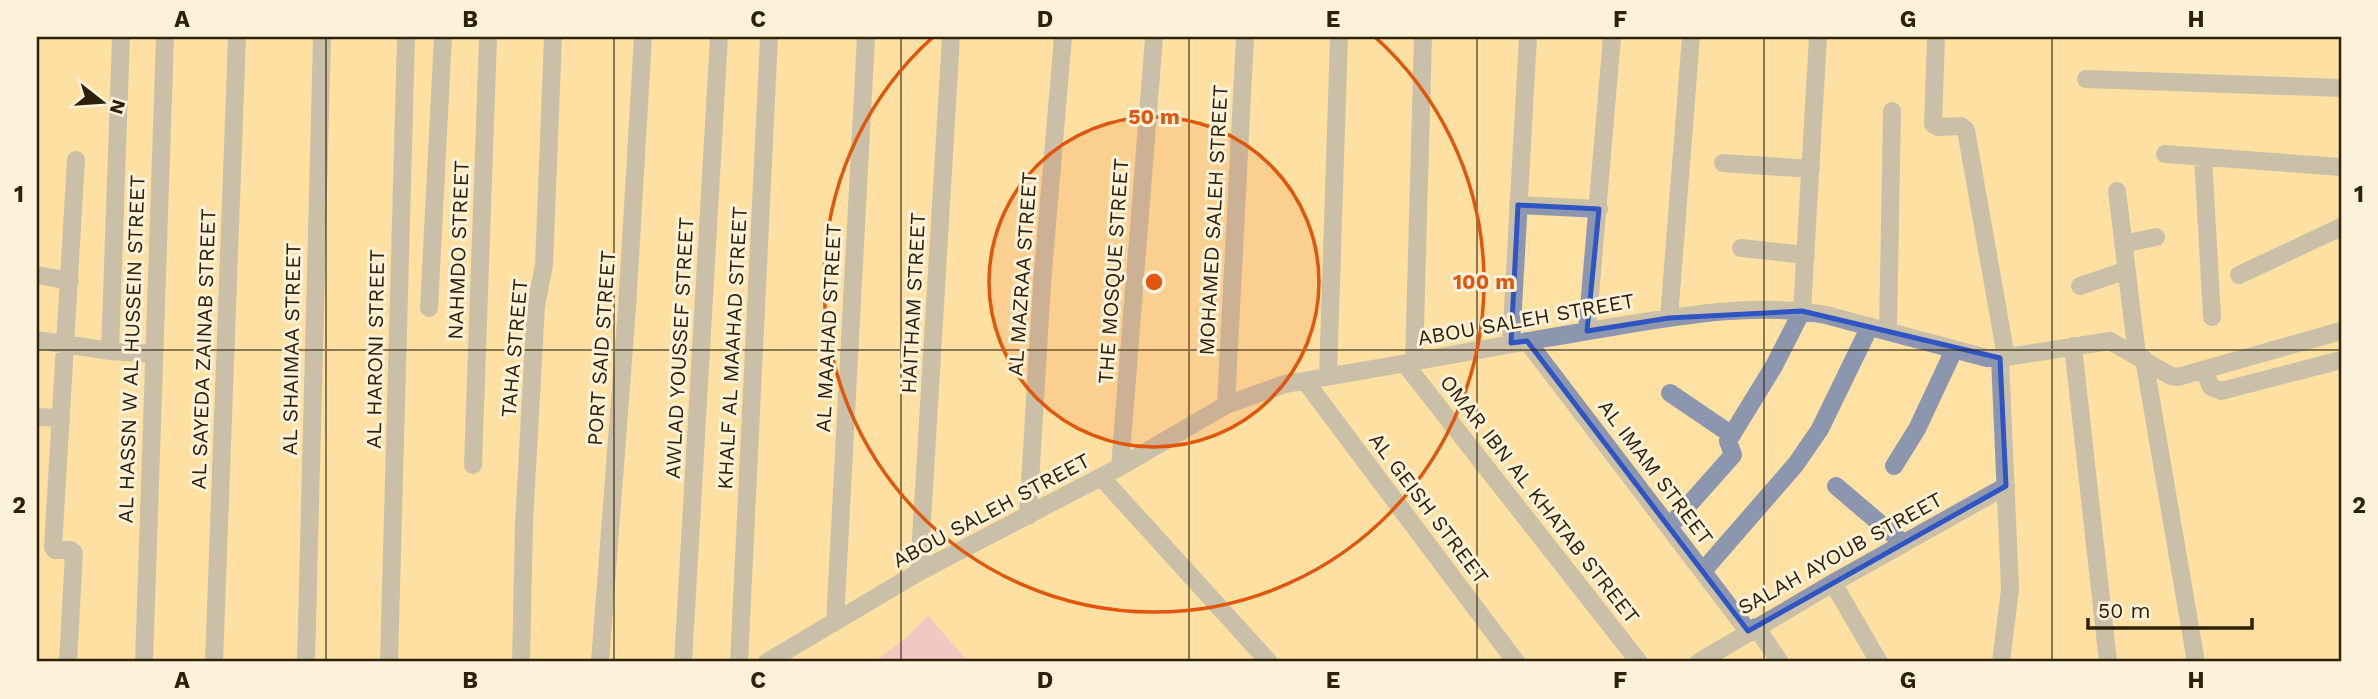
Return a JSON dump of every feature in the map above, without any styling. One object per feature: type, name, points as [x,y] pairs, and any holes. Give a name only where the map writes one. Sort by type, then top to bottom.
[{"type":"street","points":[[110,351],[121,37]]},
{"type":"street","name":"AL HASSN W AL HUSSEIN STREET","points":[[144,662],[165,37]]},
{"type":"street","name":"AL SAYEDA ZAINAB STREET","points":[[214,662],[237,37]]},
{"type":"street","name":"AL SHAIMAA STREET","points":[[306,662],[322,37]]},
{"type":"street","name":"AL HARONI STREET","points":[[389,662],[406,37]]},
{"type":"street","points":[[429,308],[443,37]]},
{"type":"street","name":"NAHMDO STREET","points":[[473,465],[488,37]]},
{"type":"street","name":"TAHA STREET","points":[[521,662],[527,469],[536,306],[544,265],[553,37]]},
{"type":"street","name":"PORT SAID STREET","points":[[600,662],[627,308],[643,37]]},
{"type":"street","name":"AWLAD YOUSSEF STREET","points":[[684,662],[719,37]]},
{"type":"street","name":"KHALF AL MAAHAD STREET","points":[[739,662],[769,37]]},
{"type":"street","name":"AL MAAHAD STREET","points":[[835,622],[866,37]]},
{"type":"street","name":"HAITHAM STREET","points":[[919,572],[951,37]]},
{"type":"street","name":"AL MAZRAA STREET","points":[[1028,516],[1042,283],[1063,37]]},
{"type":"street","name":"THE MOSQUE STREET","points":[[1120,467],[1154,37]]},
{"type":"street","name":"MOHAMED SALEH STREET","points":[[1226,405],[1245,37]]},
{"type":"street","points":[[1328,375],[1339,37]]},
{"type":"street","points":[[1410,363],[1423,37]]},
{"type":"street","points":[[1519,342],[1518,205],[1528,37]]},
{"type":"street","points":[[1587,331],[1612,37]]},
{"type":"street","points":[[1669,318],[1691,37]]},
{"type":"street","points":[[1669,527],[1733,456],[1727,443],[1774,366],[1802,311],[1818,37]]},
{"type":"street","points":[[1936,37],[1933,124],[1938,127],[1961,126],[1966,130],[2003,358],[2010,589],[2001,662]]},
{"type":"street","points":[[2086,79],[2341,88]]},
{"type":"street","points":[[1888,331],[1892,111]]},
{"type":"street","points":[[2165,154],[2341,167]]},
{"type":"street","points":[[2203,157],[2212,317]]},
{"type":"street","points":[[68,662],[74,553],[71,550],[55,550],[53,547],[76,160]]},
{"type":"street","points":[[1723,163],[1811,169]]},
{"type":"street","points":[[2117,191],[2141,357],[2196,662]]},
{"type":"street","points":[[1518,205],[1599,209]]},
{"type":"street","points":[[2239,275],[2341,227]]},
{"type":"street","points":[[2123,244],[2156,237]]},
{"type":"street","points":[[1741,248],[1806,255]]},
{"type":"street","points":[[2080,286],[2127,270]]},
{"type":"street","points":[[37,275],[70,281]]},
{"type":"street","name":"ABOU SALEH STREET","points":[[766,662],[919,572],[1120,467],[1226,405],[1285,384],[1669,318],[1771,309],[1802,311],[1870,326],[1987,358],[2003,358],[2110,341],[2171,376],[2178,377],[2341,331]]},
{"type":"street","points":[[1703,572],[1796,464],[1825,419],[1870,326]]},
{"type":"street","points":[[37,340],[110,351],[153,354]]},
{"type":"street","name":"AL IMAM STREET","points":[[1519,342],[1703,572],[1780,662]]},
{"type":"street","points":[[2073,346],[2108,662]]},
{"type":"street","points":[[1894,466],[1922,419],[1954,350]]},
{"type":"street","points":[[2204,370],[2211,387],[2221,391],[2341,360]]},
{"type":"street","name":"OMAR IBN AL KHATAB STREET","points":[[1410,363],[1639,662]]},
{"type":"street","name":"AL GEISH STREET","points":[[1305,381],[1516,662]]},
{"type":"street","points":[[1670,393],[1732,435]]},
{"type":"street","points":[[37,417],[61,418]]},
{"type":"street","points":[[1101,477],[1269,662]]},
{"type":"street","points":[[1836,486],[1903,543]]},
{"type":"street","name":"SALAH AYOUB STREET","points":[[1699,662],[1752,629],[2006,486]]},
{"type":"street","points":[[1833,583],[1879,662]]},
{"type":"highlighted area","points":[[1518,205],[1599,209],[1587,331],[1669,318],[1802,311],[2000,358],[2006,486],[1748,631],[1527,341],[1511,343]]},
{"type":"shaded area","points":[[928,616],[969,662],[875,662],[909,635]]}]
